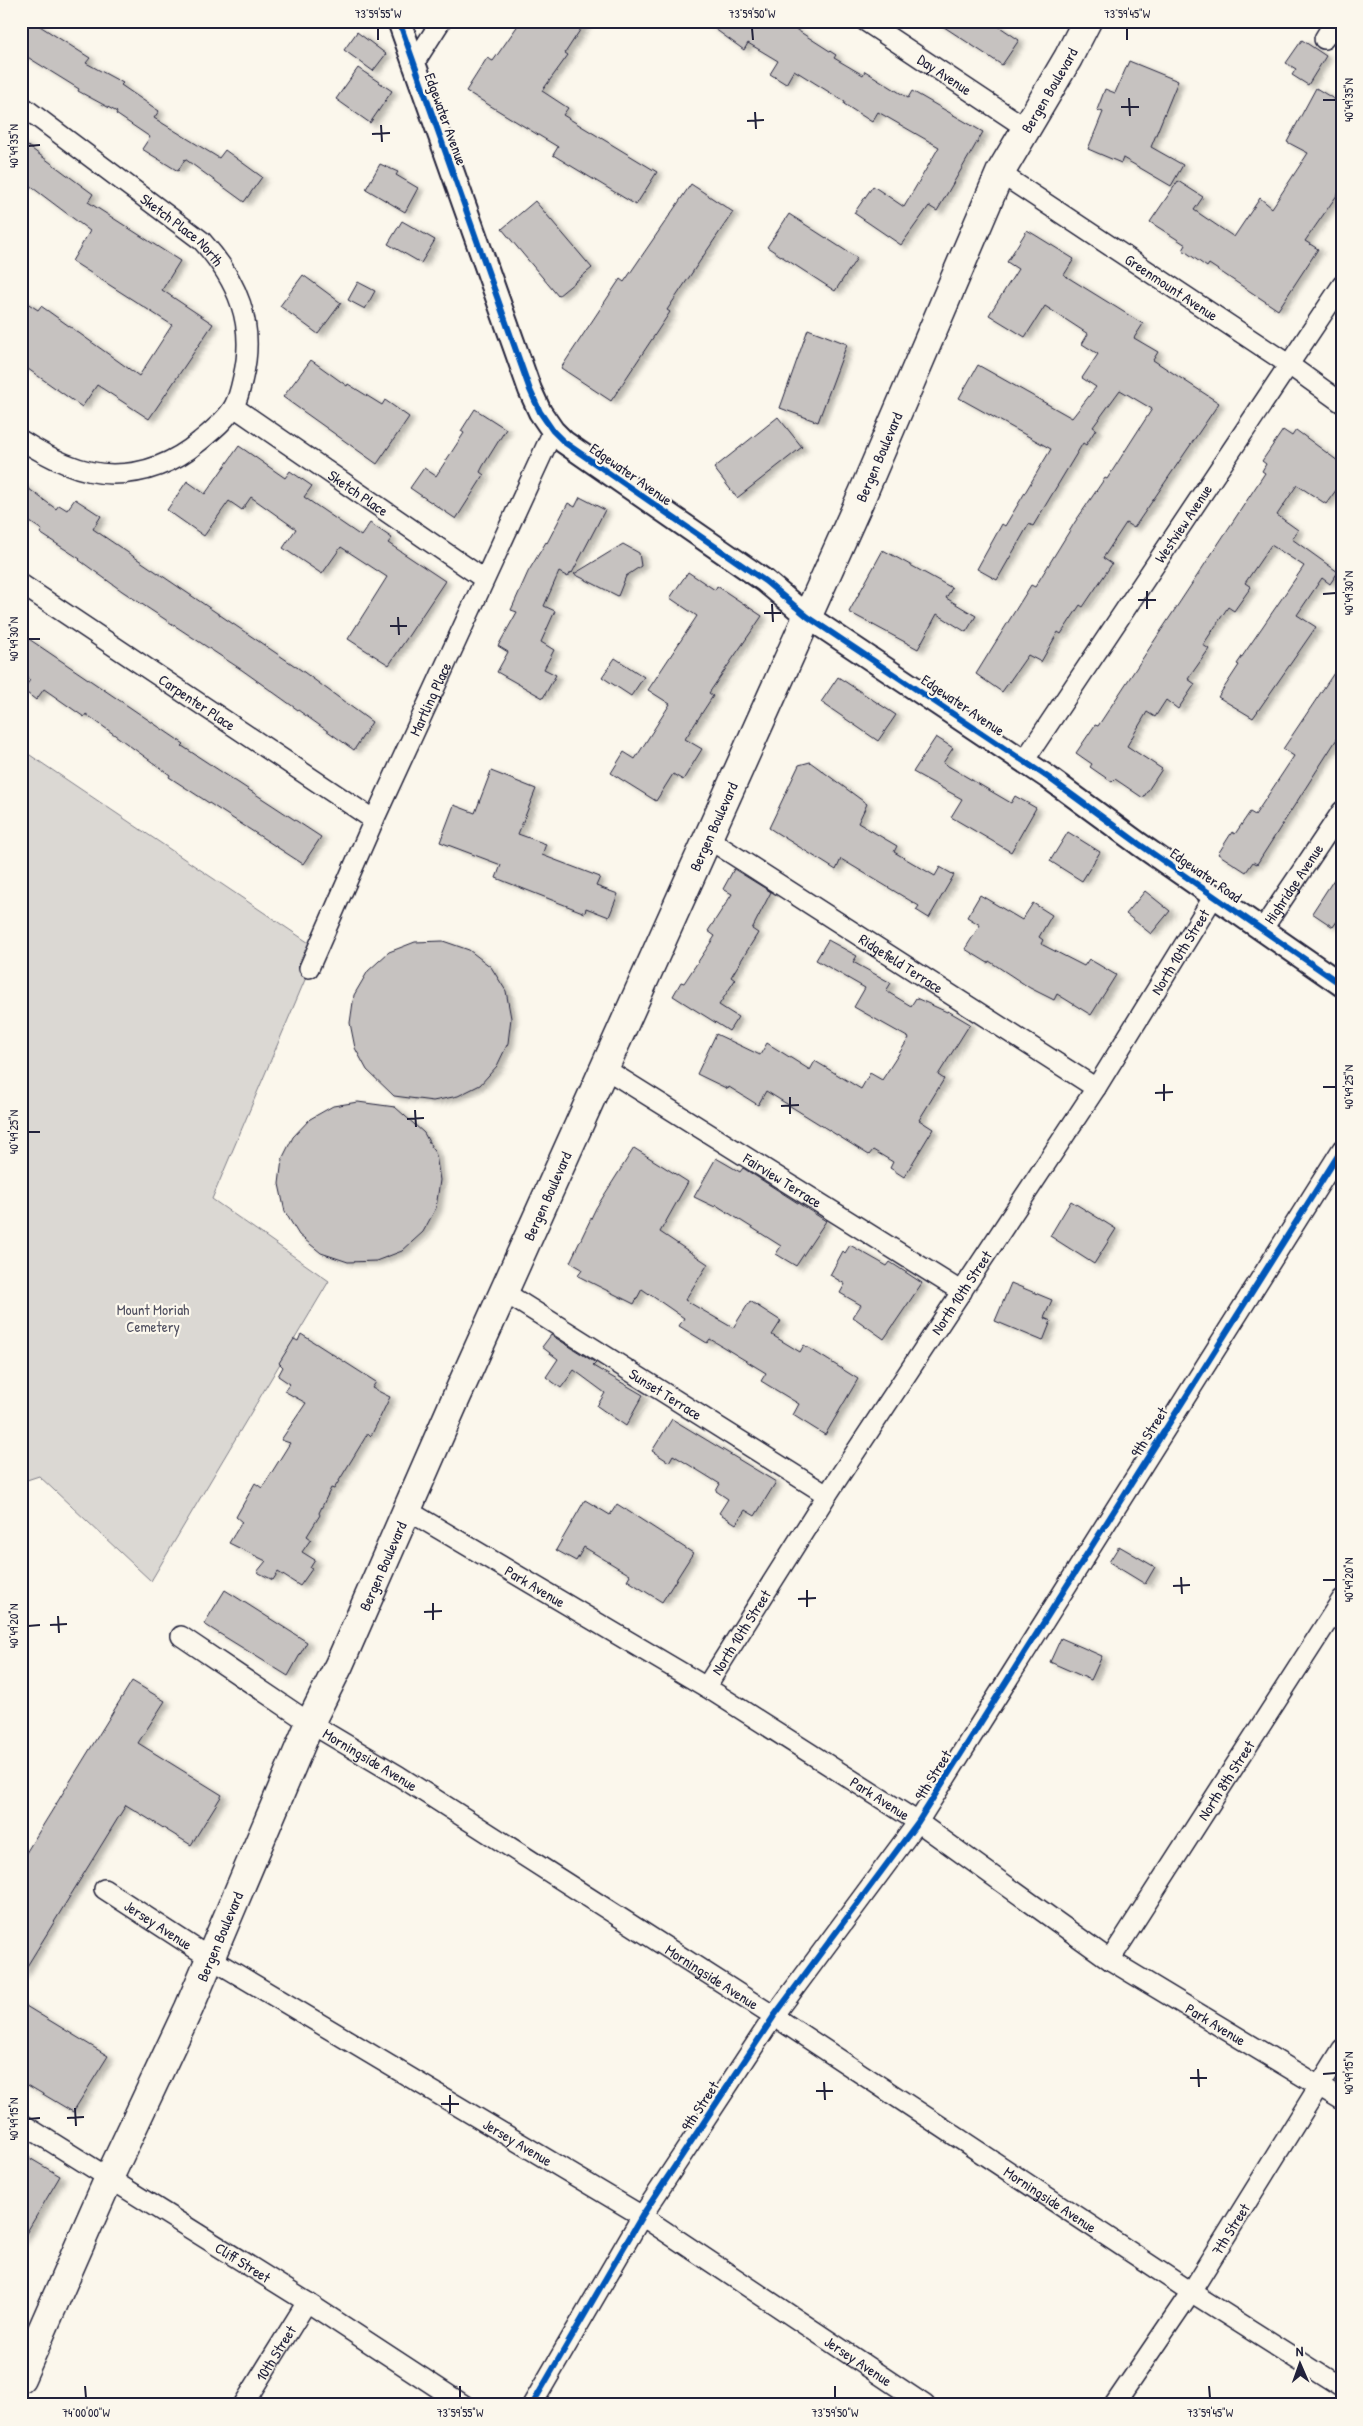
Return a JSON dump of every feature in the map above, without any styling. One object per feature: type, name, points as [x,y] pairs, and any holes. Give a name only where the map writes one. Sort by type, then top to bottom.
[{"type":"main road","name":"Bergen Boulevard","points":[[21,2378],[109,2178],[153,2088],[310,1723],[340,1664],[604,1068],[808,617],[1000,173],[1068,58],[1087,21]]},
{"type":"street","name":"Edgewater Avenue","points":[[399,21],[413,65],[530,390],[553,431],[564,442],[644,499],[765,581],[808,617],[1057,784]]},
{"type":"street","points":[[413,65],[441,21]]},
{"type":"street","name":"Day Avenue","points":[[865,21],[1026,128]]},
{"type":"street","points":[[1324,38],[1335,21]]},
{"type":"street","name":"Sketch Place North","points":[[21,105],[189,231],[222,263],[235,286],[244,311],[248,339],[246,366],[234,407]]},
{"type":"street","name":"Greenmount Avenue","points":[[1000,173],[1288,364],[1342,403]]},
{"type":"street","name":"Westview Avenue","points":[[1024,761],[1342,285]]},
{"type":"street","points":[[21,440],[43,454],[91,471],[112,474],[141,471],[165,464],[191,449],[214,430],[234,407]]},
{"type":"street","name":"Sketch Place","points":[[234,407],[484,579]]},
{"type":"street","name":"Martling Place","points":[[309,968],[374,820],[553,431]]},
{"type":"street","name":"Carpenter Place","points":[[21,584],[374,820]]},
{"type":"street","name":"Edgewater Road","points":[[1057,784],[1342,985]]},
{"type":"street","name":"Highridge Avenue","points":[[1262,930],[1342,811]]},
{"type":"street","name":"Ridgefield Terrace","points":[[707,838],[1096,1088]]},
{"type":"street","name":"North 10th Street","points":[[706,1687],[827,1496],[1096,1088],[1214,896]]},
{"type":"street","name":"Fairview Terrace","points":[[604,1068],[962,1292]]},
{"type":"street","name":"9th Street","points":[[532,2405],[642,2216],[774,2016],[918,1822],[1342,1149]]},
{"type":"street","name":"Sunset Terrace","points":[[504,1292],[827,1496]]},
{"type":"street","name":"Park Avenue","points":[[408,1510],[706,1687],[918,1822],[1110,1960],[1342,2100]]},
{"type":"street","name":"North 8th Street","points":[[1110,1960],[1342,1599]]},
{"type":"street","name":"Morningside Avenue","points":[[181,1636],[310,1723],[399,1776],[774,2016],[1191,2292],[1342,2388]]},
{"type":"street","name":"Jersey Avenue","points":[[104,1889],[210,1958],[642,2216],[925,2405]]},
{"type":"street","name":"7th Street","points":[[1114,2405],[1191,2292],[1342,2049]]},
{"type":"street","name":"Cliff Street","points":[[21,2124],[307,2302],[464,2405]]},
{"type":"street","name":"10th Street","points":[[244,2405],[307,2302]]},
{"type":"green space","name":"Mount Moriah Cemetery","points":[[21,749],[318,949],[212,1199],[329,1281],[151,1581],[39,1476],[21,1482]]},
{"type":"building","points":[[21,21],[32,21],[90,58],[86,63],[123,83],[121,85],[159,111],[154,118],[219,158],[225,150],[262,177],[244,202],[185,159],[178,171],[142,149],[150,137],[116,114],[117,112],[78,91],[79,89],[21,53]]},
{"type":"building","points":[[521,21],[586,21],[565,53],[568,55],[542,91],[568,108],[563,115],[657,172],[636,205],[553,155],[558,147],[466,91],[487,58],[493,61]]},
{"type":"building","points":[[704,21],[783,21],[836,55],[834,58],[863,75],[865,71],[908,98],[912,91],[983,132],[937,211],[929,206],[901,245],[854,213],[873,186],[904,207],[939,147],[878,112],[872,122],[844,104],[845,102],[794,70],[786,84],[770,74],[778,61],[748,43],[744,50]]},
{"type":"building","points":[[935,21],[991,21],[1019,40],[1002,65]]},
{"type":"building","points":[[357,32],[386,54],[373,71],[344,50]]},
{"type":"building","points":[[1302,40],[1326,56],[1308,85],[1292,75],[1296,69],[1286,63]]},
{"type":"building","points":[[1129,61],[1178,81],[1151,147],[1183,165],[1171,186],[1123,158],[1121,163],[1088,149],[1103,112],[1097,110],[1105,89],[1115,93]]},
{"type":"building","points":[[358,68],[392,91],[370,123],[336,99]]},
{"type":"building","points":[[1316,88],[1342,104],[1342,188],[1305,241],[1318,249],[1278,310],[1209,264],[1207,267],[1183,250],[1186,245],[1150,222],[1178,181],[1203,197],[1194,210],[1234,237],[1260,198],[1272,208],[1308,153],[1287,142]]},
{"type":"building","points":[[21,141],[93,194],[88,202],[180,261],[162,290],[213,324],[149,419],[97,385],[82,407],[21,364],[21,299],[38,310],[41,306],[139,376],[172,325],[72,261],[90,231],[21,179]]},
{"type":"building","points":[[380,164],[398,172],[396,175],[418,188],[405,212],[366,189]]},
{"type":"building","points":[[691,184],[733,212],[667,310],[670,312],[611,401],[561,368],[620,279],[624,282]]},
{"type":"building","points":[[535,201],[592,268],[558,296],[502,229]]},
{"type":"building","points":[[789,214],[857,258],[835,291],[767,247]]},
{"type":"building","points":[[402,221],[435,240],[421,263],[388,244]]},
{"type":"building","points":[[1027,230],[1074,259],[1064,275],[1143,324],[1134,338],[1158,352],[1153,360],[1219,403],[1134,528],[1126,523],[1103,558],[1112,564],[1083,607],[1080,605],[1061,634],[1058,632],[1041,662],[1028,655],[1002,692],[976,674],[1031,585],[1035,587],[1075,522],[1105,478],[1107,479],[1152,409],[1120,390],[1093,427],[1096,429],[1086,445],[1083,443],[1033,526],[1029,524],[997,580],[977,569],[1002,524],[1005,526],[1051,449],[959,398],[978,365],[1072,418],[1096,387],[1082,378],[1098,354],[1082,344],[1088,334],[1045,306],[1025,337],[989,315],[1018,269],[1007,262]]},
{"type":"building","points":[[303,275],[341,303],[318,334],[280,306]]},
{"type":"building","points":[[358,282],[375,291],[365,309],[348,300]]},
{"type":"building","points":[[808,329],[847,344],[818,422],[780,408]]},
{"type":"building","points":[[311,360],[347,386],[348,384],[382,405],[385,400],[409,417],[377,464],[283,397]]},
{"type":"building","points":[[475,409],[506,429],[480,472],[484,475],[456,519],[410,488],[424,468],[436,476],[464,433],[461,431]]},
{"type":"building","points":[[778,417],[802,447],[737,498],[714,468]]},
{"type":"building","points":[[1283,430],[1292,436],[1296,430],[1342,464],[1342,482],[1326,504],[1297,485],[1277,515],[1298,530],[1292,539],[1338,572],[1330,584],[1322,578],[1297,615],[1316,627],[1253,718],[1218,697],[1239,665],[1237,664],[1304,566],[1271,545],[1245,583],[1251,587],[1234,611],[1228,607],[1203,645],[1209,649],[1188,679],[1195,684],[1178,709],[1166,700],[1155,717],[1147,712],[1127,746],[1162,769],[1143,798],[1115,779],[1112,782],[1090,767],[1092,764],[1076,753],[1095,725],[1098,726],[1265,473],[1262,471],[1266,464],[1262,461]]},
{"type":"building","points":[[239,446],[285,478],[290,471],[312,486],[304,497],[361,536],[370,523],[392,538],[388,543],[445,581],[389,665],[348,639],[387,577],[341,547],[322,574],[283,548],[296,529],[251,497],[242,510],[229,501],[204,536],[167,510],[187,481],[205,494]]},
{"type":"building","points":[[21,483],[56,509],[59,505],[67,510],[75,499],[101,516],[93,529],[301,670],[372,722],[354,750],[242,670],[122,591],[80,559],[40,533],[42,530],[21,516]]},
{"type":"building","points":[[580,497],[605,510],[572,573],[568,577],[559,572],[544,606],[555,611],[541,642],[554,650],[544,669],[556,675],[543,698],[497,672],[508,652],[498,646],[517,612],[511,610],[528,572],[547,543],[568,503],[575,507]]},
{"type":"building","points":[[623,544],[639,553],[641,566],[626,576],[618,596],[574,574]]},
{"type":"building","points":[[883,550],[952,588],[946,598],[976,616],[966,632],[937,614],[918,649],[849,612]]},
{"type":"building","points":[[688,572],[715,590],[717,586],[762,616],[709,693],[713,696],[685,739],[702,749],[683,780],[673,774],[656,801],[611,773],[624,752],[635,759],[670,704],[648,690],[697,616],[670,598]]},
{"type":"building","points":[[29,639],[184,744],[182,746],[321,837],[303,864],[169,777],[170,775],[86,714],[84,717],[44,689],[36,700],[23,690],[30,680],[21,674],[21,650]]},
{"type":"building","points":[[615,658],[644,677],[631,696],[602,677]]},
{"type":"building","points":[[1342,661],[1342,731],[1257,864],[1253,862],[1246,872],[1218,854],[1232,832],[1235,834],[1250,812],[1255,815],[1294,756],[1283,749]]},
{"type":"building","points":[[838,677],[896,715],[878,741],[821,702]]},
{"type":"building","points":[[936,737],[953,748],[943,763],[1011,803],[1015,796],[1036,808],[1011,852],[951,817],[962,799],[913,772]]},
{"type":"building","points":[[810,762],[867,804],[858,823],[897,846],[894,852],[935,876],[940,867],[954,875],[929,918],[916,910],[919,906],[841,859],[836,870],[769,828],[799,765]]},
{"type":"building","points":[[491,771],[536,789],[518,834],[546,844],[542,855],[600,877],[596,886],[618,894],[609,917],[586,908],[585,913],[496,878],[501,865],[440,842],[454,805],[475,813]]},
{"type":"building","points":[[1068,832],[1100,852],[1082,881],[1050,861]]},
{"type":"building","points":[[1342,867],[1342,914],[1333,927],[1312,913]]},
{"type":"building","points":[[734,869],[771,892],[752,929],[758,933],[731,977],[735,980],[719,1005],[738,1017],[729,1031],[673,996],[681,982],[684,983],[715,936],[708,931],[732,894],[723,889]]},
{"type":"building","points":[[1145,891],[1170,911],[1151,934],[1126,914]]},
{"type":"building","points":[[980,895],[1022,920],[1033,903],[1052,915],[1039,937],[1043,940],[1041,944],[1084,966],[1089,959],[1116,975],[1091,1015],[1057,994],[1054,1000],[1030,988],[989,961],[988,963],[965,949],[980,925],[967,917]]},
{"type":"building","points":[[828,940],[857,956],[853,962],[891,983],[886,991],[911,1006],[916,998],[948,1011],[970,1024],[938,1075],[944,1079],[919,1120],[933,1129],[904,1177],[890,1168],[893,1162],[873,1150],[869,1155],[766,1091],[758,1105],[729,1087],[728,1089],[697,1074],[716,1034],[760,1055],[767,1043],[810,1070],[815,1061],[861,1089],[870,1073],[882,1080],[909,1038],[854,1007],[865,988],[816,960]]},
{"type":"building","points":[[443,941],[469,950],[491,967],[506,991],[511,1018],[508,1043],[497,1066],[480,1085],[458,1096],[433,1101],[394,1096],[367,1070],[355,1048],[350,1023],[354,995],[368,971],[389,952],[415,942]]},
{"type":"building","points":[[358,1102],[395,1107],[424,1133],[436,1155],[440,1180],[436,1208],[423,1232],[402,1251],[376,1261],[348,1262],[321,1253],[299,1235],[285,1212],[279,1184],[282,1159],[293,1137],[310,1119],[333,1106]]},
{"type":"building","points":[[634,1148],[688,1182],[660,1232],[708,1264],[685,1300],[733,1328],[750,1301],[781,1321],[772,1335],[800,1352],[804,1345],[858,1379],[825,1435],[793,1415],[799,1404],[761,1381],[766,1373],[710,1339],[707,1343],[679,1326],[684,1318],[642,1289],[634,1304],[578,1276],[582,1269],[570,1262],[596,1208]]},
{"type":"building","points":[[716,1158],[740,1172],[743,1168],[826,1221],[796,1266],[776,1254],[781,1246],[716,1205],[715,1207],[694,1197]]},
{"type":"building","points":[[1071,1201],[1116,1229],[1094,1264],[1050,1236]]},
{"type":"building","points":[[850,1245],[887,1266],[890,1262],[922,1283],[884,1339],[853,1317],[861,1305],[840,1293],[845,1284],[830,1275],[843,1251],[845,1253]]},
{"type":"building","points":[[1011,1283],[1052,1300],[1044,1318],[1051,1321],[1043,1341],[995,1321]]},
{"type":"building","points":[[301,1334],[376,1382],[372,1388],[390,1397],[371,1436],[368,1433],[334,1489],[331,1488],[319,1513],[320,1515],[307,1536],[311,1539],[302,1552],[315,1560],[310,1568],[312,1569],[300,1586],[278,1572],[273,1580],[257,1572],[266,1561],[229,1543],[242,1522],[236,1517],[255,1483],[262,1488],[290,1443],[281,1440],[306,1403],[284,1391],[290,1384],[278,1376],[283,1367],[279,1363],[294,1339],[298,1341]]},
{"type":"building","points":[[551,1335],[596,1363],[593,1366],[643,1395],[626,1426],[597,1406],[605,1393],[574,1370],[561,1388],[546,1377],[558,1359],[542,1347]]},
{"type":"building","points":[[672,1419],[776,1482],[755,1516],[745,1510],[736,1524],[719,1513],[728,1499],[716,1491],[720,1484],[673,1455],[669,1462],[652,1451]]},
{"type":"building","points":[[585,1500],[610,1515],[617,1504],[693,1553],[662,1602],[627,1580],[630,1575],[584,1547],[576,1561],[556,1550]]},
{"type":"building","points":[[1119,1546],[1155,1567],[1145,1584],[1109,1562]]},
{"type":"building","points":[[225,1590],[307,1642],[288,1676],[204,1624]]},
{"type":"building","points":[[1061,1638],[1102,1656],[1091,1680],[1050,1662]]},
{"type":"building","points":[[132,1681],[165,1701],[138,1743],[222,1795],[191,1845],[126,1805],[21,1976],[21,1861]]},
{"type":"building","points":[[21,2003],[108,2056],[73,2112],[21,2081]]},
{"type":"building","points":[[21,2153],[60,2176],[21,2242]]},
{"type":"cycle path","points":[[399,21],[530,390],[540,412],[553,431],[564,442],[765,581],[808,617],[1049,778],[1139,844],[1342,985]]},
{"type":"cycle path","points":[[532,2405],[642,2216],[774,2016],[918,1822],[1342,1149]]}]
